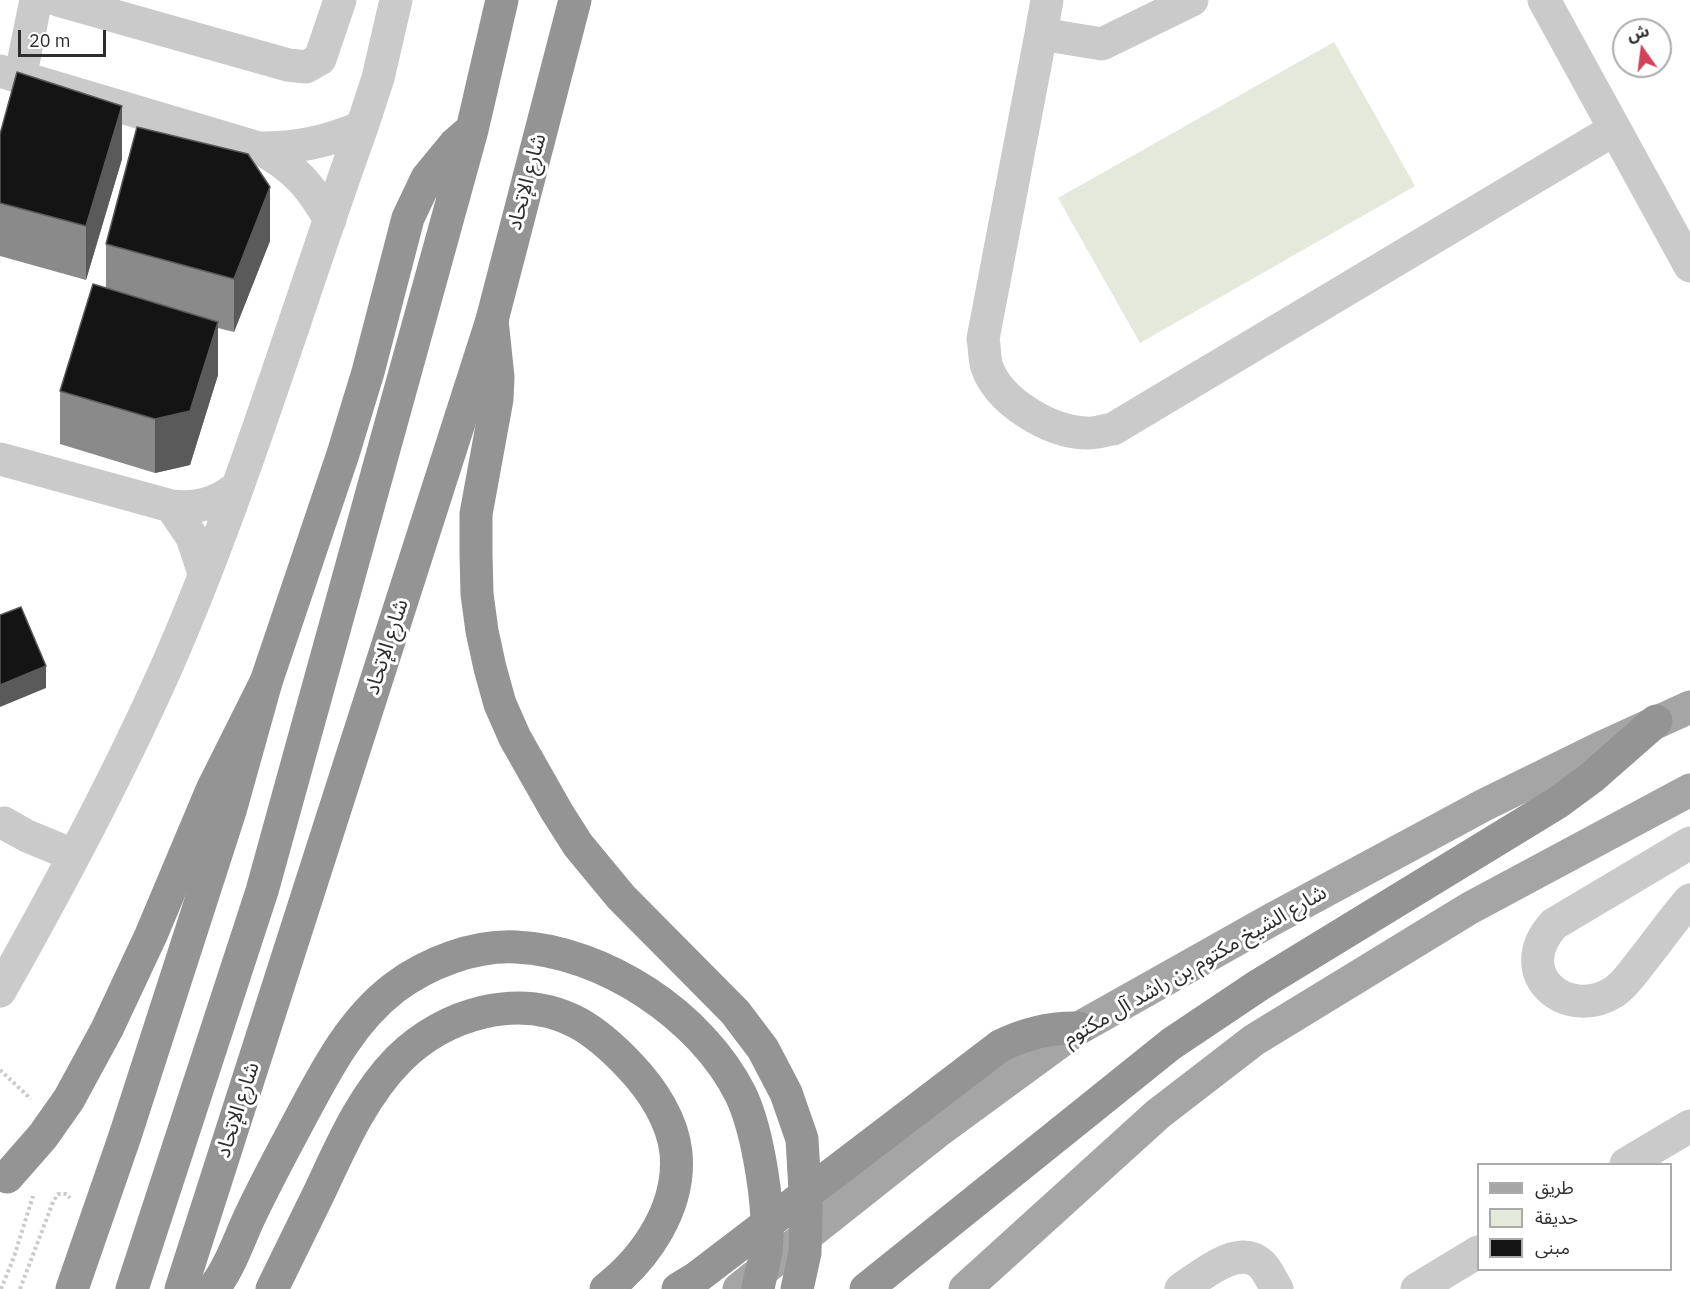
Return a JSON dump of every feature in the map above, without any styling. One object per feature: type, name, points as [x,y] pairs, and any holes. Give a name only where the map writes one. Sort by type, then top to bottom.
[{"type":"highway","points":[[132,1289],[262,891],[472,130],[502,0]]},
{"type":"highway","name":"شارع الإتحاد","points":[[181,1289],[492,320],[575,0]]},
{"type":"highway","points":[[72,1289],[125,1136],[230,811],[266,682],[343,454],[368,372],[408,218],[427,178],[440,160],[472,130]]},
{"type":"highway","points":[[492,320],[498,377],[497,399],[476,514],[476,553],[477,594],[482,631],[500,704],[556,812],[578,844],[621,897],[735,1012],[763,1049],[786,1093],[802,1139],[806,1208],[805,1253],[797,1289]]},
{"type":"highway","points":[[14,1184],[69,1099],[107,1029],[151,935],[213,790],[266,682]]},
{"type":"highway","points":[[866,1289],[920,1248],[1171,1044],[1259,985],[1557,803],[1591,778],[1656,721]]},
{"type":"highway","points":[[213,1289],[315,1092],[357,1025],[374,1005],[395,988],[441,962],[484,949],[513,946],[550,951],[615,974],[640,988],[681,1017],[721,1061],[741,1095],[752,1125],[762,1173],[766,1250],[758,1289]]},
{"type":"highway","points":[[272,1289],[341,1146],[376,1087],[399,1059],[436,1030],[458,1020],[481,1012],[529,1008],[554,1013],[578,1023],[606,1042],[645,1082],[659,1104],[672,1136],[676,1153],[675,1176],[663,1221],[652,1242],[638,1260],[622,1277],[606,1289]]},
{"type":"highway","points":[[678,1289],[696,1278],[1000,1046],[1018,1036],[1038,1030],[1059,1027],[1079,1028]]},
{"type":"main road","name":"شارع الشيخ مكتوم بن راشد آل مكتوم","points":[[740,1289],[937,1132],[1079,1028],[1427,835],[1656,721],[1690,707]]},
{"type":"main road","points":[[964,1289],[986,1276],[1158,1114],[1254,1040],[1470,908],[1690,790]]},
{"type":"street","points":[[36,0],[10,74],[259,148],[281,160],[300,176],[330,220]]},
{"type":"street","points":[[58,0],[288,65],[306,67],[320,59],[340,0]]},
{"type":"street","points":[[0,991],[105,796],[170,659],[236,489],[362,127],[378,78],[396,0]]},
{"type":"street","points":[[1047,0],[983,339],[987,367],[1000,388],[1017,405],[1038,419],[1063,430],[1088,434],[1113,429],[1615,129]]},
{"type":"street","points":[[1041,34],[1102,44],[1192,0]]},
{"type":"street","points":[[1544,0],[1690,266]]},
{"type":"street","points":[[259,148],[312,145],[362,127]]},
{"type":"street","points":[[0,459],[171,506],[191,507],[212,504],[236,489]]},
{"type":"street","points":[[171,506],[192,537],[204,573]]},
{"type":"street","points":[[4,823],[27,836],[73,855]]},
{"type":"street","points":[[1690,843],[1554,924],[1544,935],[1538,948],[1537,963],[1541,977],[1550,989],[1562,997],[1579,1001],[1597,999],[1613,993],[1627,982],[1690,900]]},
{"type":"street","points":[[1628,1163],[1690,1126]]},
{"type":"street","points":[[1417,1289],[1477,1253]]},
{"type":"street","points":[[1181,1289],[1222,1263],[1241,1256],[1260,1263],[1277,1289]]},
{"type":"path","points":[[0,1070],[36,1103]]},
{"type":"path","points":[[1,1289],[15,1257],[14,1184]]},
{"type":"path","points":[[20,1289],[52,1202],[57,1194],[66,1194],[70,1197],[70,1204]]},
{"type":"green space","points":[[1334,42],[1415,186],[1140,343],[1058,198]]},
{"type":"building","points":[[17,72],[122,106],[86,226],[0,203],[0,134]]},
{"type":"building","points":[[137,127],[248,154],[270,187],[234,279],[106,244]]},
{"type":"building","points":[[93,284],[218,322],[190,411],[155,419],[60,391]]},
{"type":"building","points":[[21,607],[46,666],[0,685],[0,615]]}]
